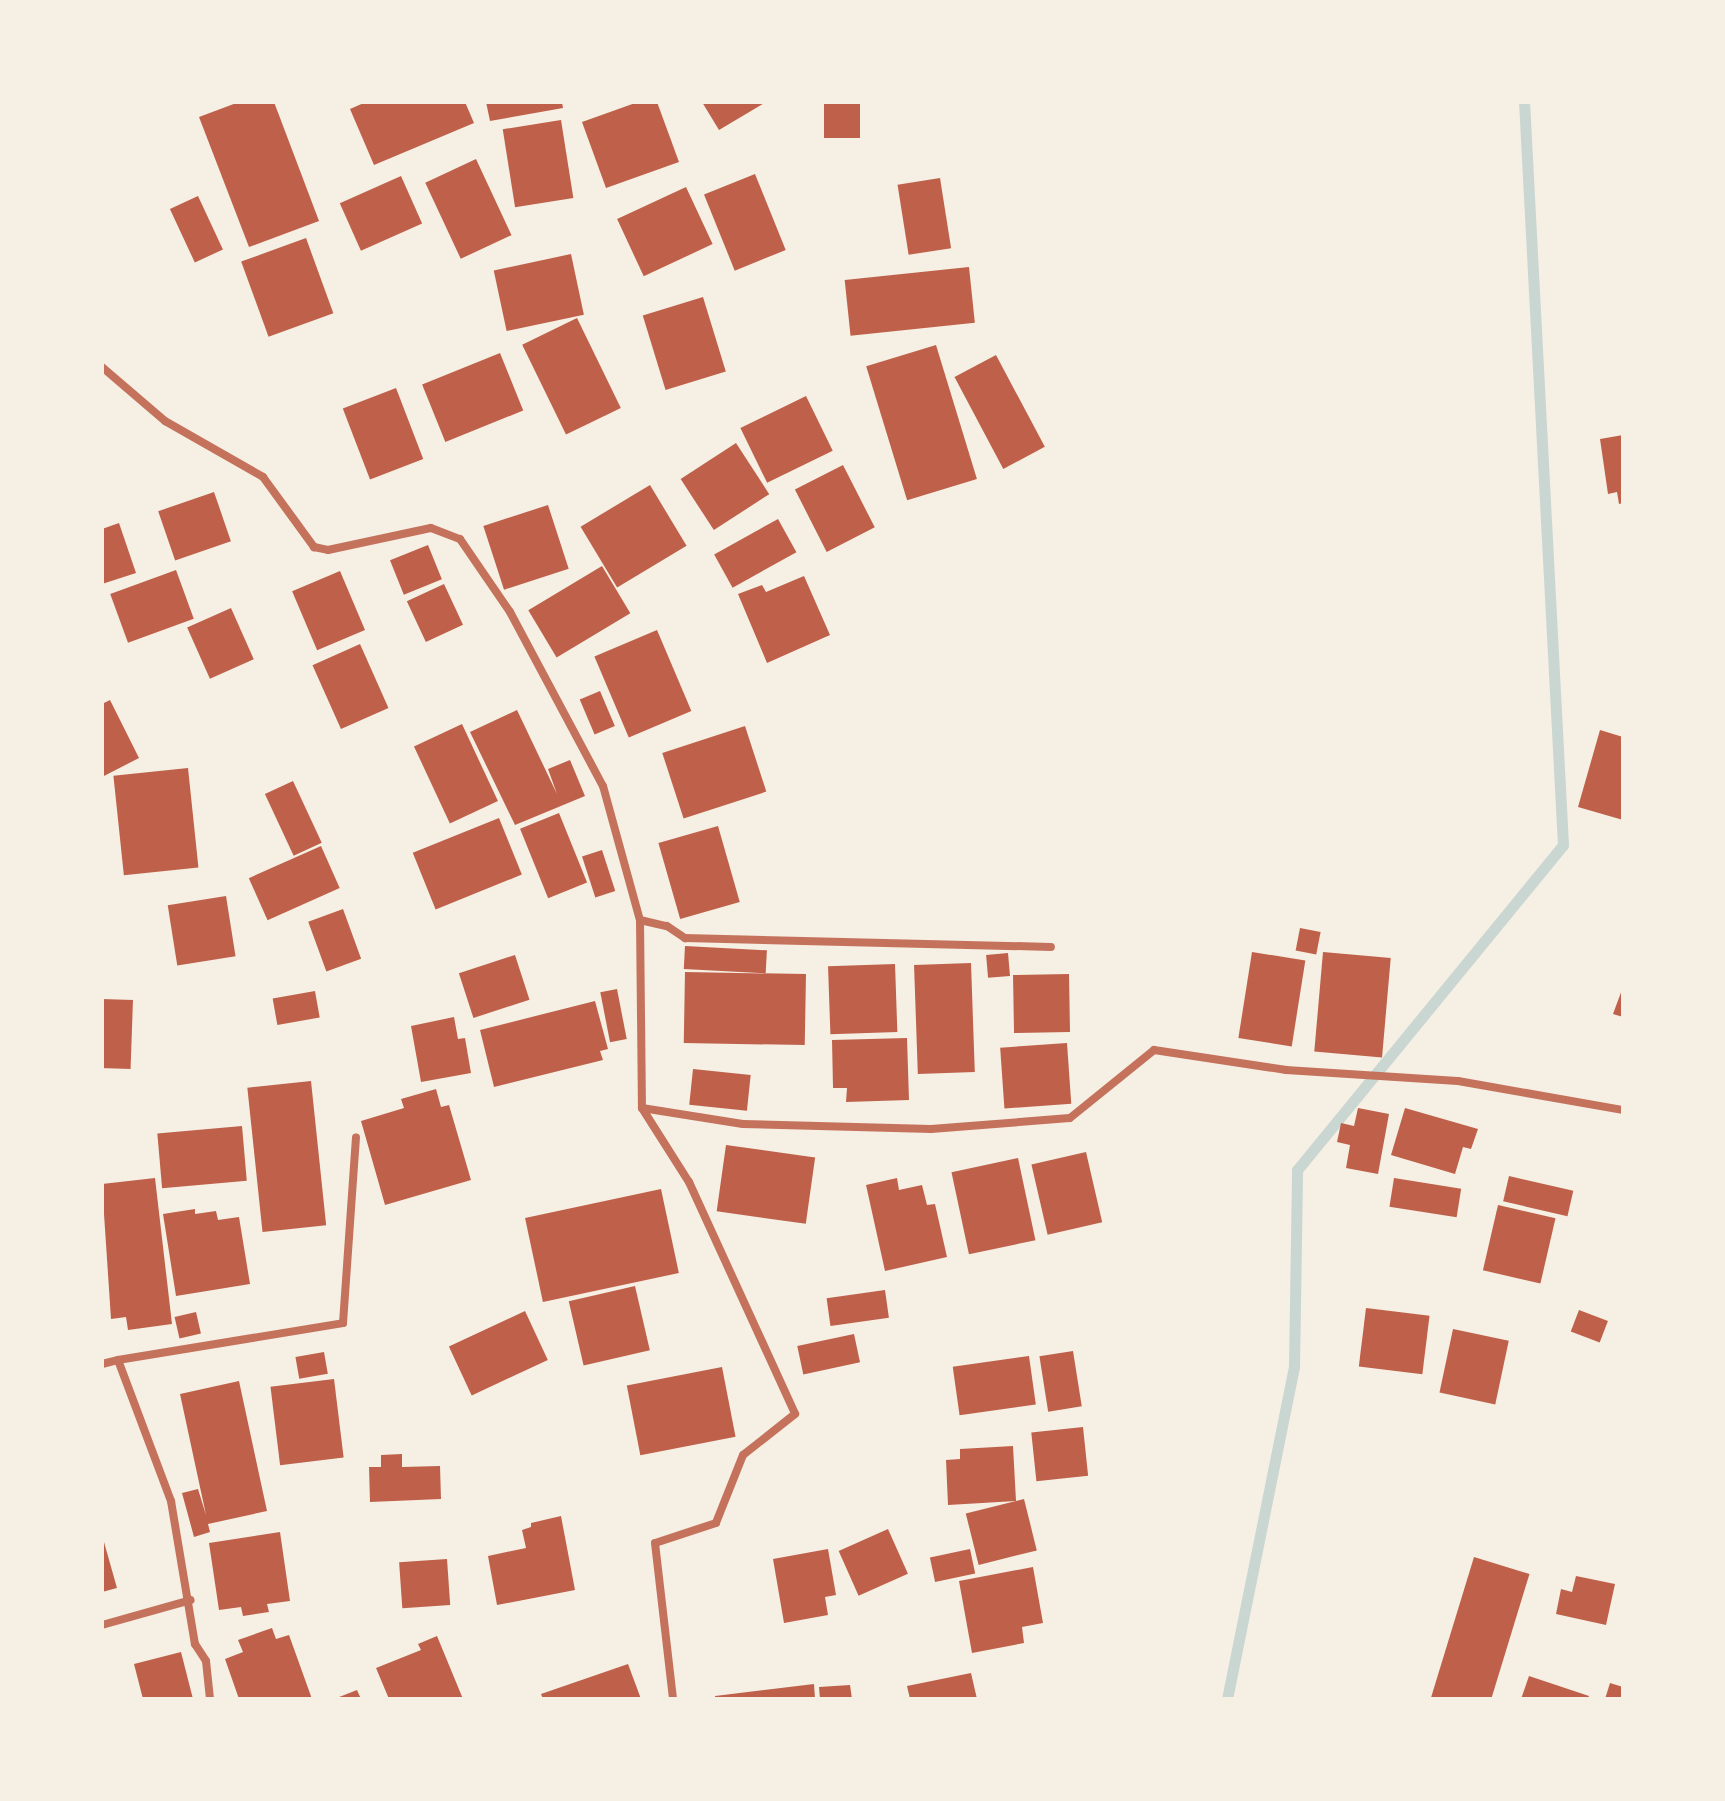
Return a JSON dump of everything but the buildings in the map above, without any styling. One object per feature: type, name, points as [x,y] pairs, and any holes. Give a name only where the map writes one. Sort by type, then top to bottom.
[{"type":"street","points":[[102,367],[165,421],[263,477],[314,547],[328,550],[431,528],[460,539],[510,612],[603,786],[640,920],[642,1108],[689,1182],[795,1414],[743,1455],[716,1523],[655,1543],[673,1699]]},
{"type":"street","points":[[640,920],[667,926],[685,938],[1051,947]]},
{"type":"street","points":[[642,1108],[743,1124],[931,1129],[1070,1118],[1154,1050],[1286,1070],[1458,1081],[1623,1110]]},
{"type":"street","points":[[102,1364],[343,1323],[356,1137]]},
{"type":"street","points":[[118,1360],[171,1501],[191,1600],[195,1644],[206,1661],[210,1699]]},
{"type":"street","points":[[102,1625],[191,1600]]},
{"type":"waterway","points":[[1227,1699],[1294,1367],[1297,1170],[1563,845],[1524,102]]}]
